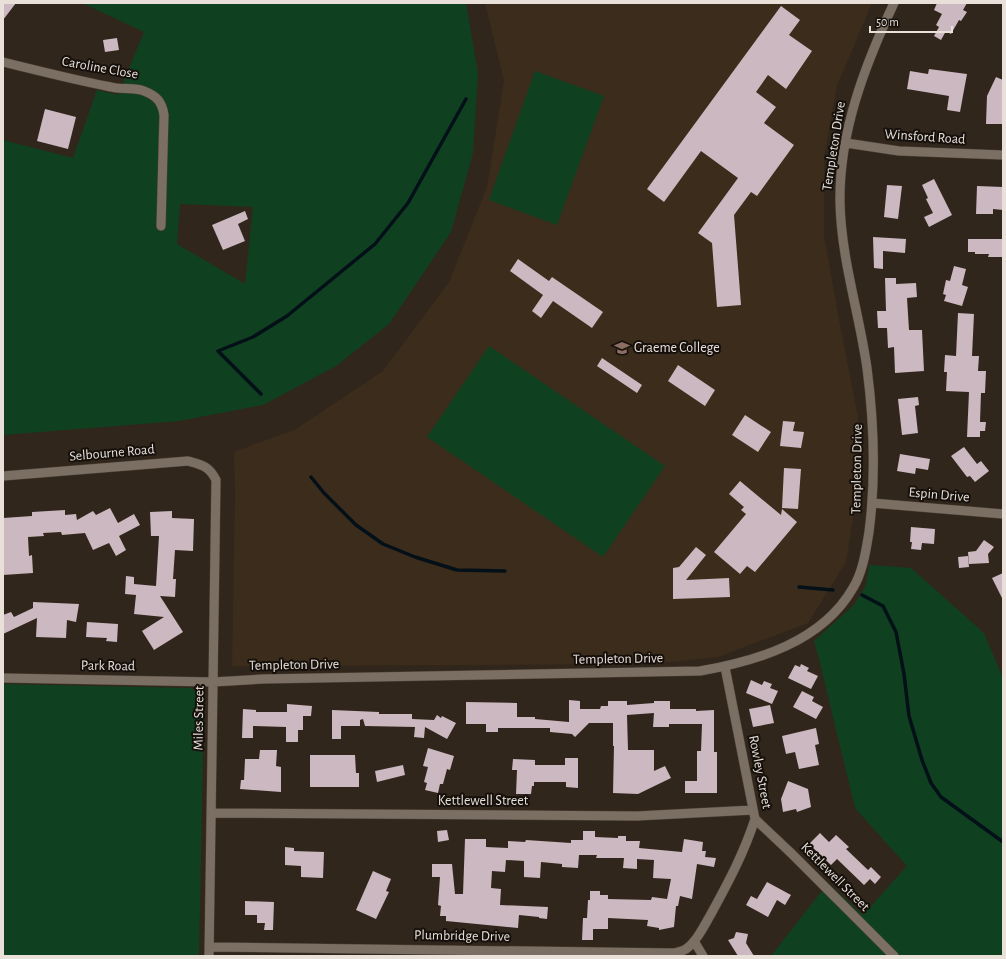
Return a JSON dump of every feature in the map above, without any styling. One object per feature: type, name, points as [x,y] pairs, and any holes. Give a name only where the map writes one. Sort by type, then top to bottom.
[{"type":"street","name":"Templeton Drive","points":[[213,682],[700,671],[725,667],[767,655],[816,630],[844,601],[854,587],[861,570],[867,545],[872,503],[873,445],[871,413],[867,367],[842,231],[840,201],[841,176],[846,143],[856,98],[874,46],[894,3]]},
{"type":"street","name":"Caroline Close","points":[[3,62],[113,88],[134,88],[154,96],[162,104],[164,115],[162,226]]},
{"type":"street","name":"Winsford Road","points":[[846,143],[899,151],[1003,155]]},
{"type":"street","name":"Selbourne Road","points":[[3,476],[188,461],[203,466],[211,471],[216,480]]},
{"type":"street","name":"Miles Street","points":[[209,951],[216,480]]},
{"type":"street","name":"Espin Drive","points":[[872,503],[1003,514]]},
{"type":"street","name":"Rowley Street","points":[[694,941],[734,871],[747,842],[754,814],[725,667]]},
{"type":"street","name":"Park Road","points":[[3,678],[213,682]]},
{"type":"street","name":"Kettlewell Street","points":[[212,813],[637,816],[754,814],[894,956]]},
{"type":"street","name":"Plumbridge Drive","points":[[209,951],[674,953],[685,950],[694,941]]},
{"type":"street","points":[[694,941],[703,956]]},
{"type":"shaded area","name":"Graeme College","points":[[485,3],[872,3],[837,86],[824,157],[824,235],[858,417],[856,499],[846,562],[808,623],[718,657],[651,664],[232,666],[235,493],[234,452],[296,429],[383,371],[449,282],[487,187],[504,81]]},
{"type":"green space","points":[[82,3],[466,3],[478,73],[473,153],[451,232],[389,324],[336,366],[263,405],[179,421],[3,435],[3,140],[73,158],[97,90],[118,95],[144,32]],"holes":[[[180,204],[253,207],[245,284],[177,244]]]},
{"type":"green space","points":[[535,71],[604,96],[557,225],[489,200]]},
{"type":"green space","points":[[489,346],[665,466],[603,557],[427,437]]},
{"type":"green space","points":[[869,565],[911,568],[984,633],[1003,678],[1003,956],[771,956],[828,883],[863,915],[907,866],[855,808],[814,641],[854,605],[866,585]]},
{"type":"green space","points":[[3,684],[191,688],[199,693],[204,702],[199,956],[3,956]]},
{"type":"building","points":[[3,3],[16,3],[3,20]]},
{"type":"building","points":[[937,3],[967,3],[963,10],[967,12],[961,21],[959,20],[951,34],[946,31],[941,40],[934,36],[939,27],[936,25],[942,14],[934,10]]},
{"type":"building","points":[[781,6],[800,20],[789,35],[812,51],[786,89],[768,75],[756,92],[776,107],[764,123],[794,145],[757,196],[751,192],[734,215],[741,305],[717,307],[712,243],[698,233],[738,178],[701,151],[664,202],[647,189]]},
{"type":"building","points":[[117,38],[119,50],[105,52],[103,40]]},
{"type":"building","points":[[929,69],[967,74],[960,112],[947,110],[949,96],[907,89],[910,71],[928,74]]},
{"type":"building","points":[[996,77],[1003,80],[1003,124],[986,124],[987,96]]},
{"type":"building","points":[[45,109],[76,117],[68,149],[37,141]]},
{"type":"building","points":[[934,179],[952,215],[929,227],[924,217],[933,213],[926,199],[928,198],[922,185]]},
{"type":"building","points":[[887,185],[902,186],[898,219],[884,217]]},
{"type":"building","points":[[977,186],[1003,187],[1003,210],[993,209],[993,214],[976,214]]},
{"type":"building","points":[[245,211],[248,219],[238,224],[245,241],[223,250],[212,225]]},
{"type":"building","points":[[873,237],[906,239],[905,253],[883,251],[883,269],[874,268]]},
{"type":"building","points":[[968,239],[1002,239],[1002,257],[988,257],[989,254],[975,254],[975,252],[968,252]]},
{"type":"building","points":[[518,259],[549,281],[552,277],[603,312],[592,328],[553,301],[541,318],[532,311],[543,295],[510,271]]},
{"type":"building","points":[[954,266],[966,269],[962,285],[968,287],[962,306],[944,301],[946,295],[943,294],[946,280],[950,281]]},
{"type":"building","points":[[885,278],[896,278],[896,284],[916,283],[917,297],[907,298],[909,330],[922,330],[924,371],[895,373],[894,347],[888,348],[887,328],[878,328],[877,311],[886,311]]},
{"type":"building","points":[[958,313],[974,314],[972,356],[979,356],[978,371],[986,371],[985,393],[981,393],[980,422],[986,422],[985,431],[980,431],[980,437],[967,437],[969,392],[946,391],[947,372],[944,372],[945,355],[956,356]]},
{"type":"building","points":[[602,358],[642,385],[637,393],[597,366]]},
{"type":"building","points":[[678,365],[715,390],[705,406],[668,381]]},
{"type":"building","points":[[918,397],[919,405],[915,406],[918,433],[902,435],[898,399]]},
{"type":"building","points":[[745,415],[771,432],[758,452],[732,435]]},
{"type":"building","points":[[783,421],[795,422],[793,431],[804,432],[801,448],[780,446]]},
{"type":"building","points":[[964,447],[977,464],[981,461],[989,471],[975,482],[970,476],[967,477],[951,456]]},
{"type":"building","points":[[900,454],[930,459],[928,470],[916,468],[915,474],[897,471]]},
{"type":"building","points":[[784,468],[801,469],[798,509],[782,508]]},
{"type":"building","points":[[740,481],[781,515],[782,509],[797,522],[755,572],[747,566],[740,574],[714,552],[746,514],[741,510],[744,507],[729,494]]},
{"type":"building","points":[[110,508],[118,523],[134,514],[140,525],[119,536],[126,550],[116,556],[109,543],[93,550],[85,533],[62,535],[61,532],[43,533],[44,536],[28,537],[29,556],[32,555],[33,573],[3,575],[3,518],[32,516],[32,512],[65,510],[65,515],[76,514],[77,520],[93,511],[96,515]]},
{"type":"building","points":[[172,511],[172,518],[194,519],[193,551],[175,550],[173,579],[176,579],[175,597],[160,596],[183,632],[154,650],[142,631],[164,617],[134,614],[136,595],[125,594],[126,576],[134,577],[134,584],[156,586],[159,536],[151,536],[150,512]]},
{"type":"building","points":[[911,527],[935,529],[934,544],[922,543],[921,550],[911,549]]},
{"type":"building","points":[[984,540],[994,547],[988,554],[989,563],[969,564],[968,552],[976,551]]},
{"type":"building","points":[[696,547],[706,555],[686,580],[729,578],[730,597],[673,599],[673,568],[679,567]]},
{"type":"building","points":[[968,556],[969,567],[959,568],[958,557]]},
{"type":"building","points":[[1003,573],[1003,600],[992,578]]},
{"type":"building","points":[[33,602],[79,604],[76,622],[67,620],[66,638],[36,637],[37,618],[3,634],[3,615],[11,612],[14,617],[33,608]]},
{"type":"building","points":[[87,622],[118,624],[117,642],[106,641],[107,638],[86,637]]},
{"type":"building","points":[[801,664],[809,668],[807,671],[818,676],[811,689],[788,678],[795,665],[800,667]]},
{"type":"building","points":[[751,680],[762,685],[764,681],[772,684],[770,688],[778,691],[772,704],[746,693]]},
{"type":"building","points":[[802,691],[814,697],[812,701],[823,707],[816,719],[793,707]]},
{"type":"building","points":[[569,700],[580,701],[580,709],[600,709],[601,706],[608,706],[608,701],[627,701],[627,705],[654,703],[654,701],[670,701],[670,709],[696,709],[696,711],[714,710],[714,752],[717,752],[717,793],[685,793],[685,781],[697,781],[697,751],[701,751],[702,724],[669,724],[669,727],[653,727],[654,713],[627,715],[628,750],[654,750],[654,771],[665,766],[671,778],[638,794],[613,793],[613,723],[589,723],[575,737],[572,734],[550,732],[550,728],[498,728],[498,732],[486,732],[486,724],[466,724],[466,702],[517,703],[517,717],[535,717],[535,719],[569,722]]},
{"type":"building","points":[[287,704],[312,706],[311,716],[303,716],[303,730],[298,730],[298,742],[286,742],[286,727],[253,726],[253,738],[242,738],[243,709],[256,710],[256,712],[287,712]]},
{"type":"building","points":[[770,705],[774,723],[753,727],[749,709]]},
{"type":"building","points":[[332,710],[379,712],[379,714],[412,714],[412,719],[434,720],[437,715],[441,718],[442,716],[456,723],[447,739],[425,727],[424,738],[414,737],[415,727],[365,726],[363,719],[360,720],[360,726],[341,726],[341,739],[332,739]]},
{"type":"building","points":[[816,728],[819,744],[815,745],[819,765],[799,769],[795,752],[786,754],[782,736]]},
{"type":"building","points":[[428,748],[454,756],[450,770],[447,769],[443,784],[440,784],[438,793],[425,790],[427,783],[424,782],[428,767],[423,766]]},
{"type":"building","points":[[260,750],[277,750],[276,766],[281,767],[281,792],[240,789],[241,780],[244,780],[245,759],[259,759]]},
{"type":"building","points":[[310,755],[355,755],[356,773],[359,773],[359,787],[310,787]]},
{"type":"building","points":[[565,758],[578,758],[578,788],[566,787],[566,782],[534,782],[531,794],[516,794],[517,770],[512,770],[513,759],[535,760],[535,765],[565,765]]},
{"type":"building","points":[[403,765],[405,775],[377,782],[375,771]]},
{"type":"building","points":[[788,781],[808,789],[811,807],[797,812],[796,809],[783,812],[781,799]]},
{"type":"building","points":[[447,830],[449,840],[438,842],[437,831]]},
{"type":"building","points":[[583,831],[595,831],[595,837],[618,838],[618,836],[626,836],[626,841],[640,841],[639,848],[682,852],[684,839],[703,842],[702,851],[706,851],[705,857],[716,858],[714,867],[697,864],[692,899],[680,896],[678,906],[676,906],[674,927],[659,930],[659,928],[647,926],[648,920],[608,918],[608,929],[593,929],[593,940],[582,940],[583,918],[587,918],[590,891],[600,891],[600,895],[608,895],[608,899],[651,900],[652,897],[667,899],[671,879],[653,878],[654,860],[637,859],[637,869],[623,868],[624,858],[596,858],[597,855],[579,855],[578,868],[562,867],[562,864],[541,862],[540,878],[524,877],[524,861],[506,860],[505,872],[492,871],[491,888],[501,889],[500,905],[548,907],[547,919],[519,915],[518,928],[446,921],[446,916],[440,916],[441,906],[438,905],[440,877],[432,877],[432,864],[452,864],[455,894],[463,894],[465,839],[486,839],[486,847],[508,848],[508,841],[525,842],[526,840],[571,843],[571,840],[583,840]]},
{"type":"building","points":[[820,833],[829,842],[836,835],[849,847],[846,849],[868,870],[871,867],[881,877],[875,884],[870,879],[864,885],[837,859],[831,865],[809,844]]},
{"type":"building","points":[[285,847],[294,848],[294,851],[324,852],[323,878],[301,877],[301,866],[285,865]]},
{"type":"building","points":[[373,871],[391,879],[386,891],[389,892],[376,919],[356,910]]},
{"type":"building","points":[[767,882],[791,895],[785,905],[777,900],[768,917],[746,905],[751,896],[757,899]]},
{"type":"building","points":[[245,901],[274,902],[273,930],[264,930],[265,923],[257,923],[257,915],[245,915]]},
{"type":"building","points":[[736,932],[748,934],[746,943],[754,956],[738,956],[728,940],[734,938]]},
{"type":"waterway","points":[[261,394],[218,351],[253,337],[287,316],[375,244],[408,203],[466,99]]},
{"type":"waterway","points":[[311,477],[324,493],[356,525],[383,544],[415,557],[457,570],[505,571]]},
{"type":"waterway","points":[[799,587],[833,590]]},
{"type":"waterway","points":[[862,595],[883,606],[896,632],[904,674],[909,716],[922,760],[931,783],[941,797],[1003,842]]},
{"type":"place","name":"Graeme College","points":[[622,348]]}]
